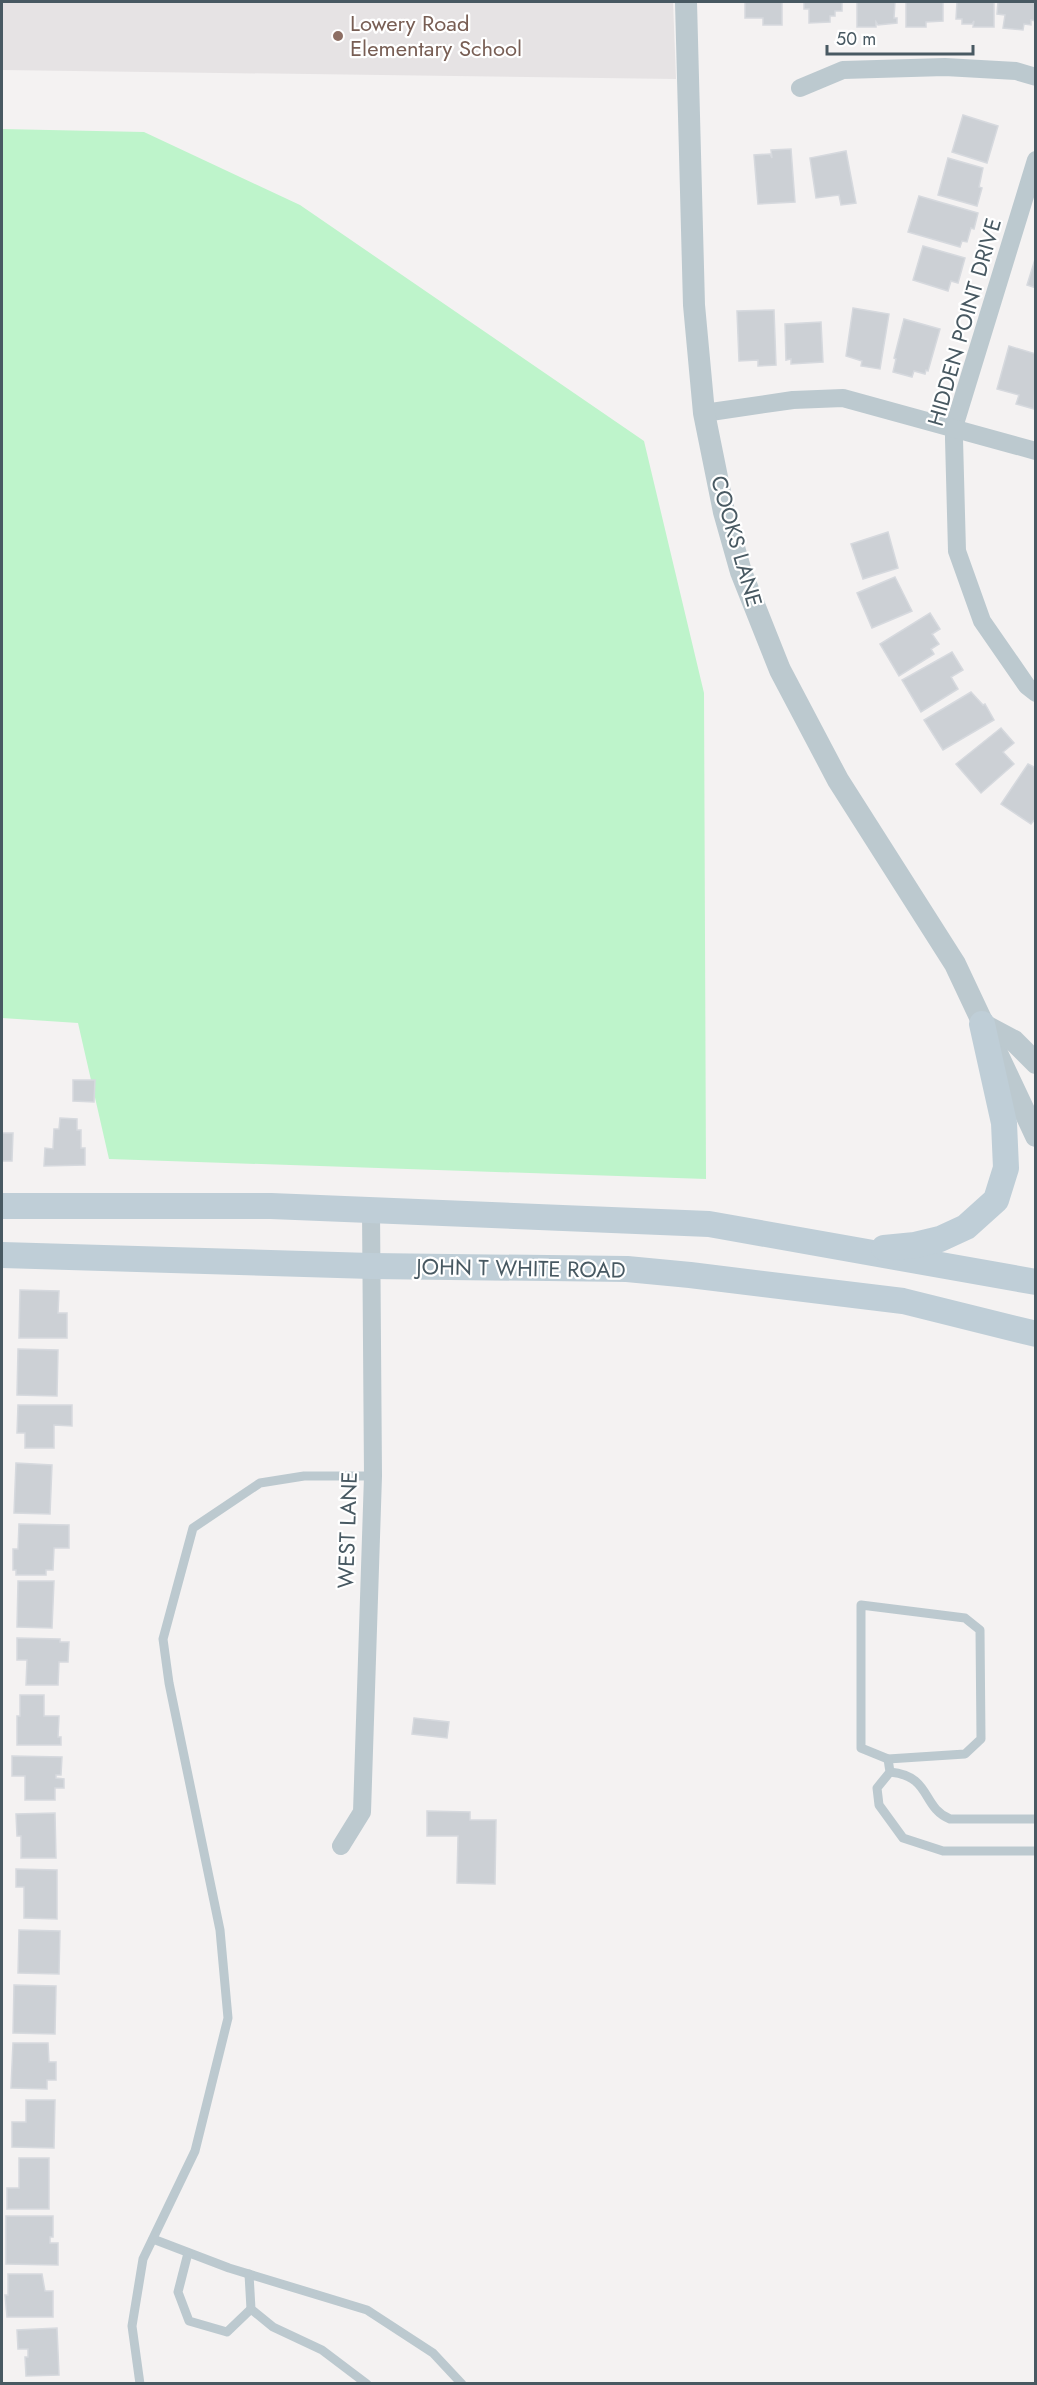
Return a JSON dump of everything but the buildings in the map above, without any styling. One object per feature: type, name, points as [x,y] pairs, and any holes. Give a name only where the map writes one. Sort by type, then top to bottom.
[{"type":"main road","points":[[850,1251],[915,1245],[940,1239],[966,1227],[996,1200],[1006,1168],[1004,1123],[982,1024]]},
{"type":"main road","points":[[2,1206],[271,1206],[709,1224],[850,1251],[1035,1282]]},
{"type":"main road","name":"JOHN T WHITE ROAD","points":[[2,1255],[372,1266],[627,1269],[903,1301],[1035,1334]]},
{"type":"street","name":"COOKS LANE","points":[[686,2],[694,305],[704,412],[724,512],[741,572],[780,670],[838,780],[955,964],[1035,1136]]},
{"type":"street","points":[[800,88],[843,69],[945,67],[1016,71],[1035,77]]},
{"type":"street","name":"HIDDEN POINT DRIVE","points":[[1035,160],[1031,197],[954,427],[957,551],[982,621],[1027,686],[1035,693]]},
{"type":"street","points":[[704,412],[793,400],[843,398],[1035,451]]},
{"type":"street","points":[[982,1024],[1014,1041],[1035,1063]]},
{"type":"street","name":"WEST LANE","points":[[341,1846],[362,1812],[373,1476],[371,1210]]},
{"type":"lane","points":[[140,2384],[132,2326],[143,2259],[195,2151],[228,2018],[220,1930],[169,1683],[163,1639],[193,1528],[260,1483],[304,1476],[373,1476]]},
{"type":"lane","points":[[861,1605],[965,1618],[980,1630],[981,1738],[965,1754],[888,1759],[861,1748],[861,1605]]},
{"type":"lane","points":[[888,1759],[890,1772],[877,1788],[879,1805],[903,1838],[943,1851],[1035,1851]]},
{"type":"lane","points":[[890,1772],[904,1773],[919,1782],[940,1815],[950,1819],[1035,1819]]},
{"type":"lane","points":[[153,2239],[249,2274],[367,2310],[433,2353],[462,2384]]},
{"type":"lane","points":[[188,2253],[178,2292],[189,2321],[227,2332],[251,2310]]},
{"type":"lane","points":[[249,2274],[251,2310],[273,2327],[322,2350],[368,2384]]},
{"type":"shaded area","name":"Lowery Road Elementary School","points":[[2,2],[673,2],[676,79],[2,70]]},
{"type":"green space","points":[[2,129],[144,132],[300,205],[644,441],[704,693],[706,1179],[109,1159],[78,1023],[2,1018]]},
{"type":"place","name":"Lowery Road Elementary School","points":[[338,36]]}]
